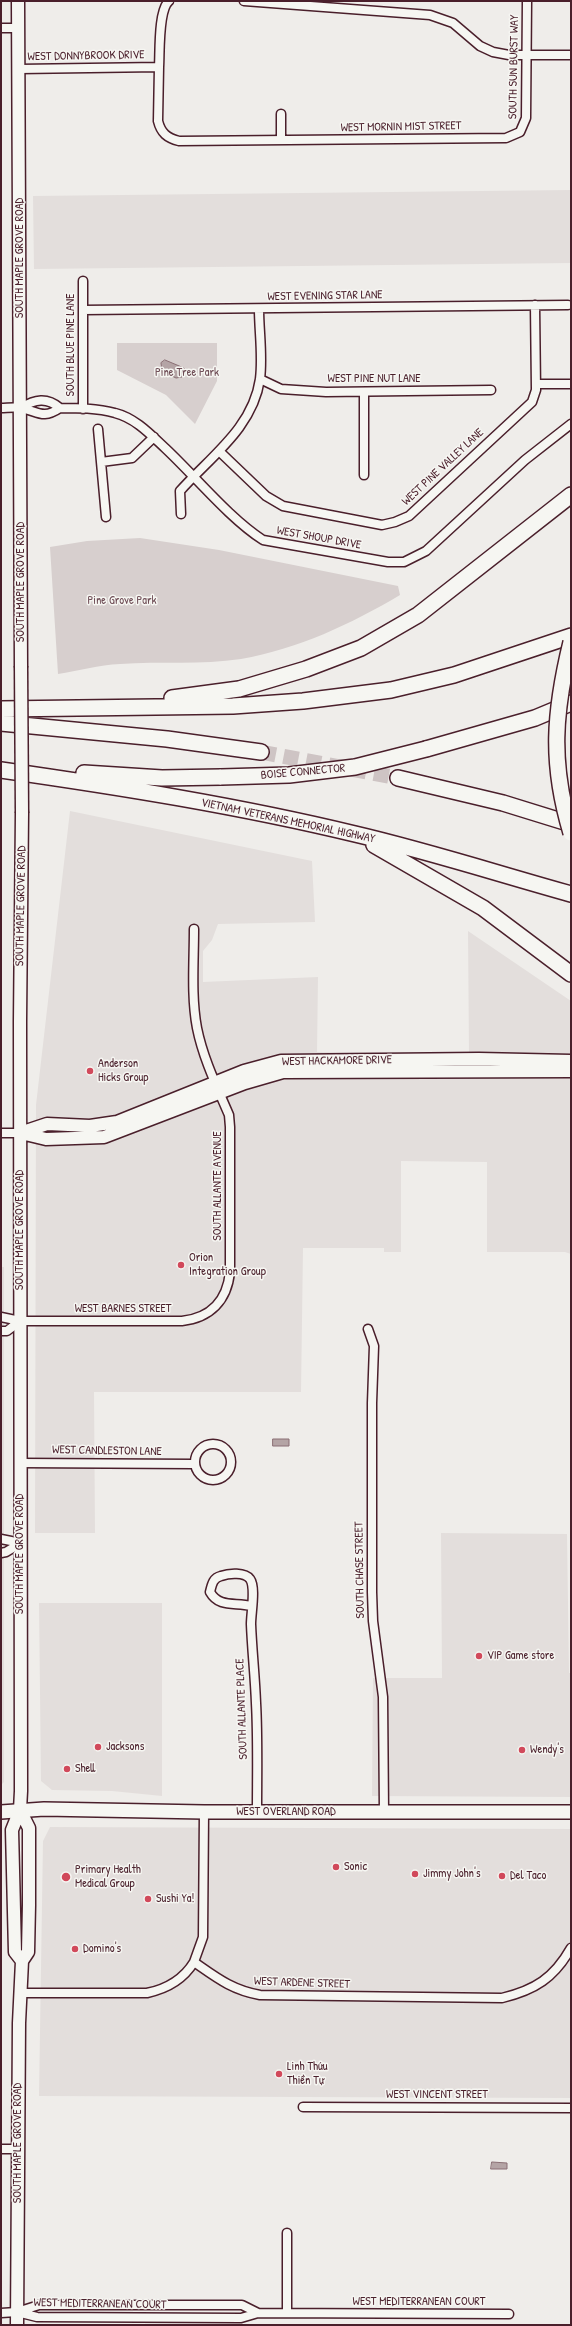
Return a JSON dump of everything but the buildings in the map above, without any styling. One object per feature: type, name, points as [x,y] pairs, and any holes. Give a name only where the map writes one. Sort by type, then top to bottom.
[{"type":"highway","points":[[114,706],[239,689],[306,669],[361,648],[418,615],[571,495]]},
{"type":"highway","points":[[1,709],[241,705],[303,701],[391,690],[454,676],[571,636]]},
{"type":"highway","points":[[571,642],[562,678],[556,720],[556,763],[563,807],[571,833]]},
{"type":"highway","name":"BOISE CONNECTOR","points":[[1,768],[162,778],[289,776],[356,766],[426,749],[535,718],[571,703]]},
{"type":"highway","points":[[535,718],[571,708]]},
{"type":"highway","points":[[1,723],[167,739],[261,752]]},
{"type":"highway","name":"VIETNAM VETERANS MEMORIAL HIGHWAY","points":[[1,768],[118,787],[356,834],[571,894]]},
{"type":"highway","points":[[398,778],[503,804],[571,824]]},
{"type":"highway","points":[[356,834],[483,908],[571,974]]},
{"type":"main road","name":"SOUTH MAPLE GROVE ROAD","points":[[18,1],[22,813],[20,1133],[21,1543],[20,1810],[12,1830],[15,1952],[22,1961]]},
{"type":"main road","name":"WEST HACKAMORE DRIVE","points":[[20,1133],[46,1139],[104,1137],[217,1087],[264,1064],[306,1059],[479,1059],[571,1061]]},
{"type":"main road","name":"WEST HACKAMORE DRIVE","points":[[217,1087],[270,1074],[294,1071],[571,1071]]},
{"type":"main road","name":"WEST OVERLAND ROAD","points":[[1,1812],[20,1810],[86,1809],[204,1812],[571,1812]]},
{"type":"main road","name":"SOUTH MAPLE GROVE ROAD","points":[[17,2325],[19,2023],[22,1993],[22,1961],[28,1952],[29,1828],[20,1810]]},
{"type":"street","name":"WEST DONNYBROOK DRIVE","points":[[19,68],[159,67],[162,18],[166,1]]},
{"type":"street","points":[[244,1],[430,15],[453,23],[470,39],[486,49],[508,55],[571,55]]},
{"type":"street","name":"SOUTH SUN BURST WAY","points":[[520,132],[526,118],[527,1]]},
{"type":"street","points":[[1,28],[19,28]]},
{"type":"street","name":"WEST MORNIN MIST STREET","points":[[159,67],[158,121],[164,134],[170,139],[179,141],[506,138],[520,132]]},
{"type":"street","points":[[281,114],[281,140]]},
{"type":"street","name":"SOUTH BLUE PINE LANE","points":[[83,281],[83,409]]},
{"type":"street","name":"WEST PINE VALLEY LANE","points":[[219,451],[266,496],[283,506],[382,525],[395,522],[409,516],[532,402],[536,384],[535,305]]},
{"type":"street","name":"WEST EVENING STAR LANE","points":[[83,310],[568,305]]},
{"type":"street","points":[[181,514],[180,491],[194,475],[234,436],[247,417],[260,379],[259,309]]},
{"type":"street","name":"WEST PINE NUT LANE","points":[[260,379],[280,388],[326,392],[491,390]]},
{"type":"street","points":[[536,384],[571,384]]},
{"type":"street","points":[[364,392],[364,475]]},
{"type":"street","points":[[1,408],[21,408],[34,414],[52,413],[60,408],[52,401],[33,400],[21,408]]},
{"type":"street","name":"WEST SHOUP DRIVE","points":[[60,408],[116,413],[137,424],[154,437],[194,475],[248,530],[263,540],[388,562],[404,562],[426,551],[525,460],[571,424]]},
{"type":"street","points":[[98,430],[106,517]]},
{"type":"street","points":[[101,462],[132,458],[154,437]]},
{"type":"street","points":[[194,930],[195,1012],[201,1045],[217,1087]]},
{"type":"street","name":"SOUTH ALLANTE AVENUE","points":[[217,1087],[229,1115],[230,1127],[230,1272],[229,1283],[220,1303]]},
{"type":"street","name":"WEST HACKAMORE DRIVE","points":[[1,1133],[20,1133]]},
{"type":"street","name":"WEST BARNES STREET","points":[[1,1317],[20,1321],[182,1321],[203,1316],[220,1303]]},
{"type":"street","points":[[1,1331],[7,1331],[20,1321]]},
{"type":"street","name":"SOUTH CHASE STREET","points":[[368,1329],[374,1346],[372,1404],[372,1592],[373,1621],[382,1697],[384,1812]]},
{"type":"street","points":[[211,1444],[217,1444],[227,1451],[231,1461],[228,1473],[217,1480],[205,1479],[196,1470],[194,1464],[200,1448],[211,1444]]},
{"type":"street","name":"WEST CANDLESTON LANE","points":[[20,1462],[194,1464]]},
{"type":"street","points":[[1,1539],[21,1543]]},
{"type":"street","points":[[1,1552],[6,1552],[21,1543]]},
{"type":"street","name":"SOUTH ALLANTE PLACE","points":[[251,1606],[221,1603],[214,1599],[210,1592],[212,1583],[216,1578],[224,1575],[243,1574],[250,1578],[253,1588],[251,1606],[252,1654],[256,1702],[257,1812]]},
{"type":"street","points":[[22,1993],[147,1993],[157,1991],[176,1981],[194,1962],[201,1948],[204,1932],[204,1812]]},
{"type":"street","name":"WEST ARDENE STREET","points":[[194,1962],[227,1985],[242,1992],[288,1996],[502,1998],[531,1989],[549,1977],[562,1963],[571,1948]]},
{"type":"street","name":"WEST VINCENT STREET","points":[[303,2107],[571,2108]]},
{"type":"street","points":[[1,2149],[18,2149]]},
{"type":"street","points":[[287,2233],[287,2313]]},
{"type":"street","name":"WEST MEDITERRANEAN COURT","points":[[17,2312],[39,2304],[242,2305],[258,2313]]},
{"type":"street","points":[[1,2313],[17,2312]]},
{"type":"street","name":"WEST MEDITERRANEAN COURT","points":[[17,2312],[38,2318],[241,2318],[258,2313],[509,2314]]},
{"type":"shaded area","points":[[571,190],[571,263],[34,269],[33,196]]},
{"type":"shaded area","points":[[165,360],[184,368],[185,373],[182,377],[176,378],[162,371],[161,363]]},
{"type":"shaded area","points":[[70,811],[312,861],[315,922],[218,924],[212,940],[203,951],[203,982],[318,977],[317,1052],[469,1053],[468,931],[571,1001],[571,1254],[565,1252],[487,1252],[487,1162],[401,1161],[401,1252],[384,1252],[384,1248],[303,1248],[301,1392],[94,1392],[95,1533],[35,1533],[36,1105]]},
{"type":"shaded area","points":[[1,1267],[4,1267],[4,1782],[1,1785]]},
{"type":"shaded area","points":[[273,1439],[289,1439],[289,1446],[273,1446]]},
{"type":"shaded area","points":[[441,1533],[567,1534],[569,1673],[571,1673],[571,1797],[372,1796],[373,1678],[442,1678]]},
{"type":"shaded area","points":[[39,1603],[162,1603],[162,1796],[112,1791],[52,1790],[41,1781]]},
{"type":"shaded area","points":[[50,1827],[571,1829],[571,2098],[39,2096],[43,1841]]},
{"type":"shaded area","points":[[492,2162],[507,2163],[507,2169],[491,2169]]},
{"type":"green space","name":"Pine Tree Park","points":[[117,343],[217,343],[217,381],[195,424],[166,395],[117,370]]},
{"type":"green space","name":"Pine Grove Park","points":[[140,538],[219,550],[398,586],[400,595],[362,616],[324,634],[262,655],[211,662],[135,663],[112,665],[58,674],[50,547],[87,541]]},
{"type":"tunnel","points":[[261,752],[398,778]]},
{"type":"place","name":"Anderson Hicks Group","points":[[90,1071]]},
{"type":"place","name":"Orion Integration Group","points":[[181,1265]]},
{"type":"place","name":"VIP Game store","points":[[479,1656]]},
{"type":"place","name":"Jacksons","points":[[98,1747]]},
{"type":"place","name":"Wendy's","points":[[522,1750]]},
{"type":"place","name":"Shell","points":[[67,1769]]},
{"type":"place","name":"Sonic","points":[[336,1867]]},
{"type":"place","name":"Jimmy John's","points":[[415,1874]]},
{"type":"place","name":"Del Taco","points":[[502,1876]]},
{"type":"place","name":"Primary Health Medical Group","points":[[66,1877]]},
{"type":"place","name":"Sushi Ya!","points":[[148,1899]]},
{"type":"place","name":"Domino's","points":[[75,1949]]},
{"type":"place","name":"Linh Thứu Thiền Tự","points":[[279,2074]]}]
